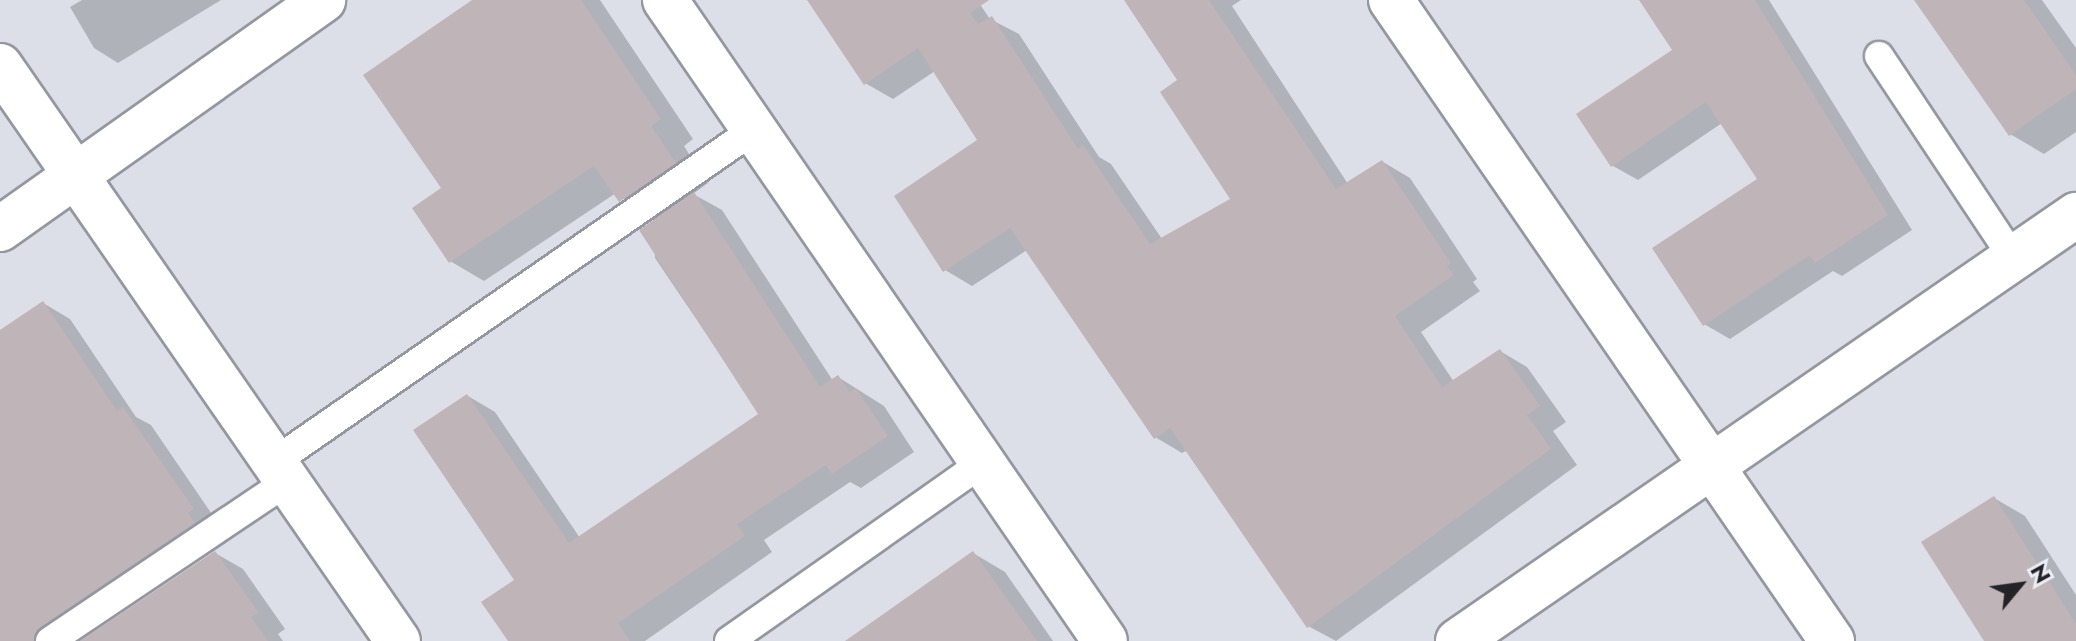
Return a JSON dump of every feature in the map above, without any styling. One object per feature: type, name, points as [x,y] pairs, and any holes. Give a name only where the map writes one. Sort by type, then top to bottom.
[{"type":"street","points":[[0,229],[323,0]]},
{"type":"street","points":[[665,0],[1105,641]]},
{"type":"street","points":[[1391,0],[1832,641]]},
{"type":"street","points":[[0,66],[398,641]]},
{"type":"street","points":[[1458,641],[2076,215]]},
{"type":"lane","points":[[1879,56],[2013,258]]},
{"type":"lane","points":[[50,641],[755,129]]},
{"type":"lane","points":[[729,641],[982,463]]},
{"type":"building","points":[[472,0],[581,0],[661,119],[651,126],[676,163],[619,202],[594,166],[449,263],[412,208],[441,188],[363,75]]},
{"type":"building","points":[[807,0],[989,0],[970,13],[978,24],[992,16],[1078,149],[1083,145],[1150,244],[1230,199],[1160,92],[1177,80],[1124,0],[1209,0],[1336,189],[1382,160],[1451,263],[1447,266],[1454,275],[1395,316],[1442,387],[1500,349],[1540,406],[1527,415],[1551,449],[1307,628],[1170,428],[1154,439],[1010,228],[943,272],[894,196],[977,140],[918,48],[864,85]]},
{"type":"building","points":[[1639,0],[1755,0],[1888,215],[1815,263],[1810,255],[1703,326],[1652,248],[1757,179],[1706,102],[1611,167],[1576,114],[1672,50]]},
{"type":"building","points":[[1914,0],[2024,0],[2076,75],[2076,89],[2009,136]]},
{"type":"building","points":[[694,192],[820,387],[838,375],[850,392],[856,388],[888,436],[832,474],[826,465],[737,524],[745,536],[618,623],[630,641],[508,641],[481,602],[514,580],[413,430],[467,394],[569,543],[758,414],[639,230]]},
{"type":"building","points":[[43,301],[117,411],[123,407],[194,509],[188,513],[195,523],[41,627],[33,641],[0,641],[0,330]]},
{"type":"building","points":[[1994,496],[2076,624],[2076,641],[1984,641],[1921,542]]},
{"type":"building","points":[[215,551],[259,613],[251,617],[268,641],[80,641]]},
{"type":"building","points":[[973,551],[1037,641],[845,641]]}]
